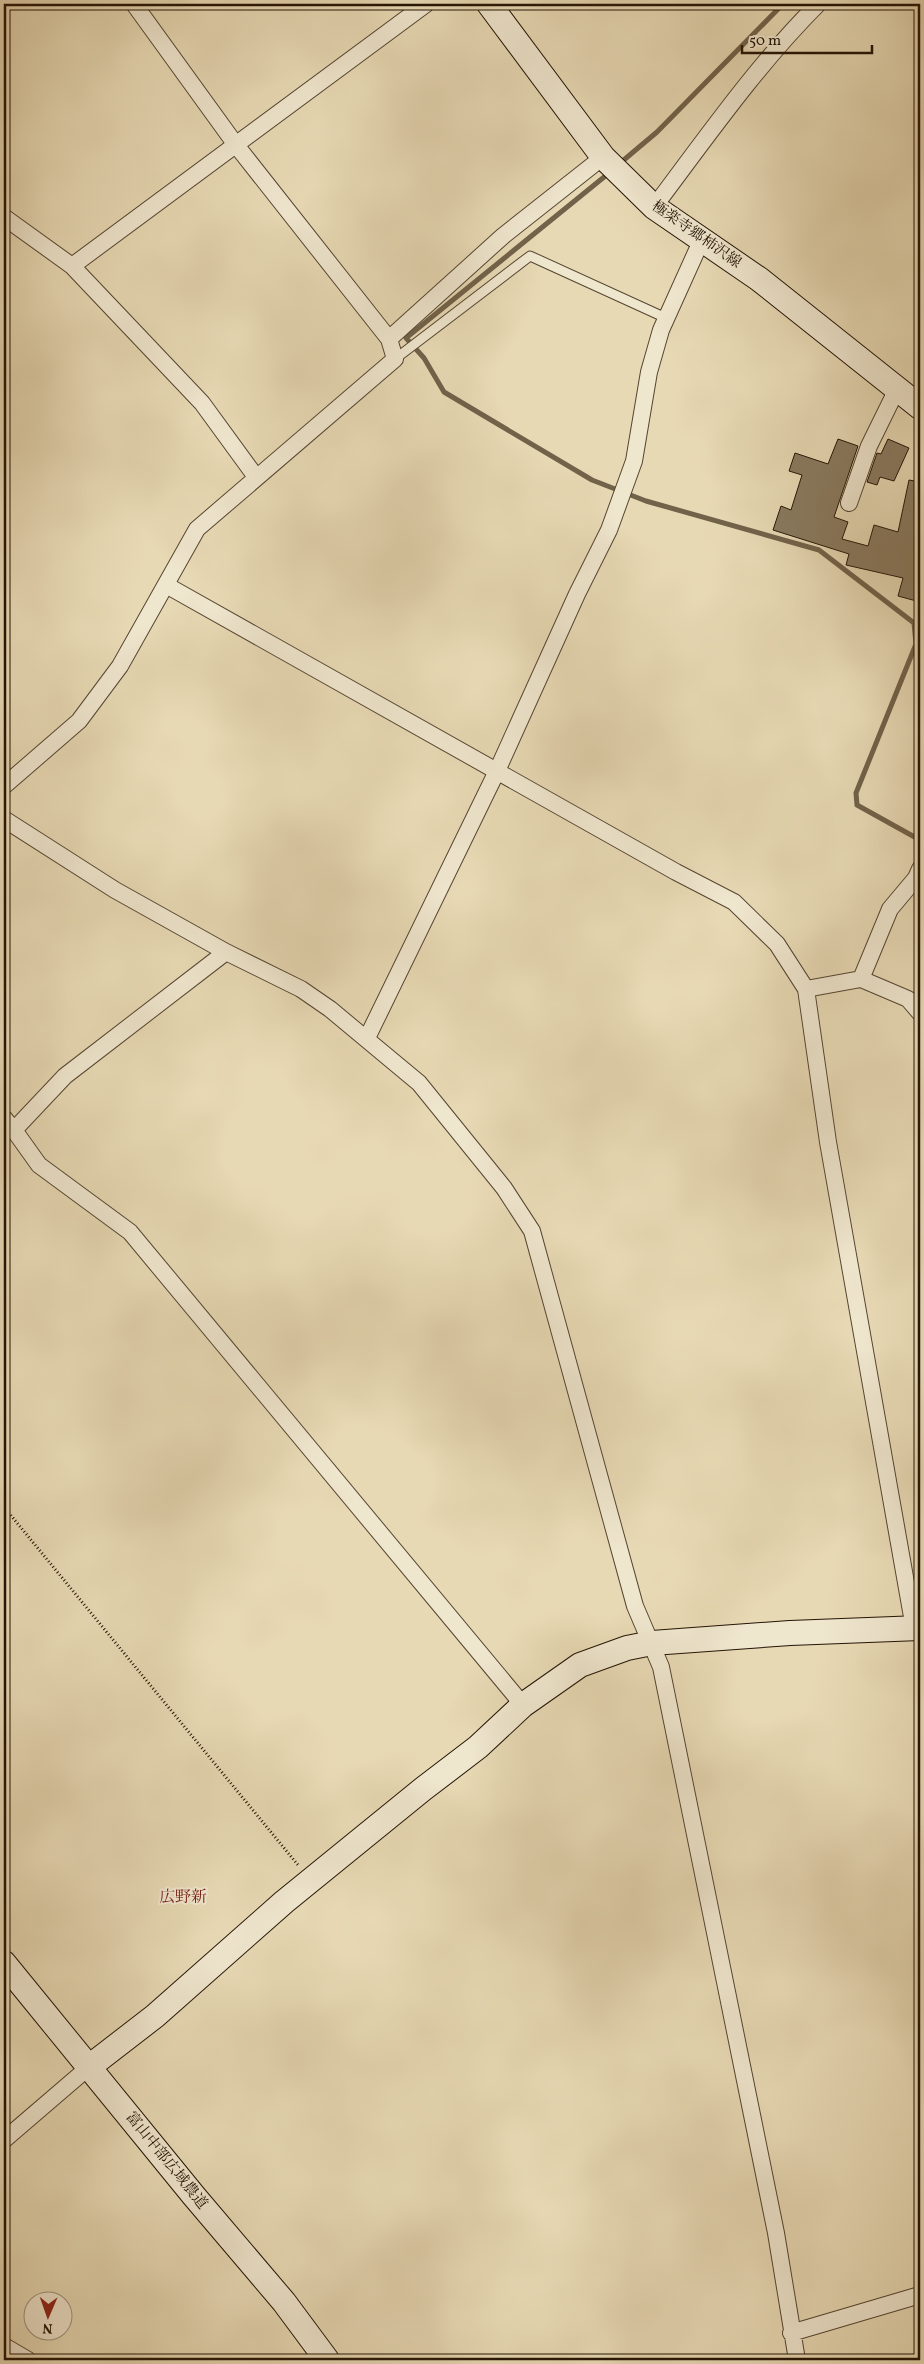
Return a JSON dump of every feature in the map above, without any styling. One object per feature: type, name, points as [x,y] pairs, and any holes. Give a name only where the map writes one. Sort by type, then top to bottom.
[{"type":"street","points":[[4,786],[79,721],[120,666],[197,529],[396,359],[389,339],[236,145],[134,4]]},
{"type":"street","points":[[72,266],[426,4]]},
{"type":"street","name":"極楽寺郷柿沢線","points":[[489,4],[603,157],[654,207],[759,279],[920,407]]},
{"type":"street","points":[[654,207],[786,35],[818,4]]},
{"type":"street","points":[[389,339],[503,236],[603,157]]},
{"type":"street","points":[[4,217],[72,266],[202,403],[256,477]]},
{"type":"street","points":[[367,1038],[497,771],[577,594],[609,530],[634,461],[648,372],[666,318],[702,239]]},
{"type":"street","points":[[849,503],[869,446],[897,389]]},
{"type":"street","points":[[4,2140],[90,2067],[155,2016],[311,1881],[423,1789],[478,1747],[523,1706],[580,1666],[627,1648],[652,1643],[917,1628],[828,1142],[806,989],[777,944],[734,902],[676,872],[166,585]]},
{"type":"street","points":[[4,820],[115,890],[226,952],[301,988],[367,1038],[419,1083],[504,1188],[532,1231],[635,1606],[661,1667],[776,2233],[791,2333],[797,2360]]},
{"type":"street","points":[[861,979],[890,909],[916,878],[920,869]]},
{"type":"street","points":[[226,952],[65,1076],[9,1124],[39,1165],[130,1232],[523,1706]]},
{"type":"street","points":[[806,989],[861,979],[908,999],[920,1013]]},
{"type":"street","name":"富山中部広域農道","points":[[4,1963],[194,2196],[284,2302],[326,2360]]},
{"type":"street","points":[[791,2333],[920,2295]]},
{"type":"street","points":[[4,2346],[23,2358]]},
{"type":"lane","points":[[396,359],[530,256],[666,318]]},
{"type":"path","points":[[4,1507],[311,1881]]},
{"type":"building","points":[[838,439],[858,446],[834,517],[848,522],[842,539],[868,546],[874,525],[898,532],[909,480],[920,482],[920,602],[898,596],[903,578],[846,565],[849,554],[773,530],[781,506],[791,510],[802,475],[789,471],[795,453],[828,464]]},
{"type":"building","points":[[888,439],[909,448],[894,481],[880,477],[877,485],[867,482],[877,453],[881,454]]},
{"type":"waterway","points":[[619,164],[657,132],[783,4]]},
{"type":"waterway","points":[[609,173],[406,338],[424,358],[444,392],[592,480],[646,501],[819,550],[914,623],[916,644],[856,793],[857,805],[920,840]]},
{"type":"district","name":"広野新","points":[[183,1898]]}]
